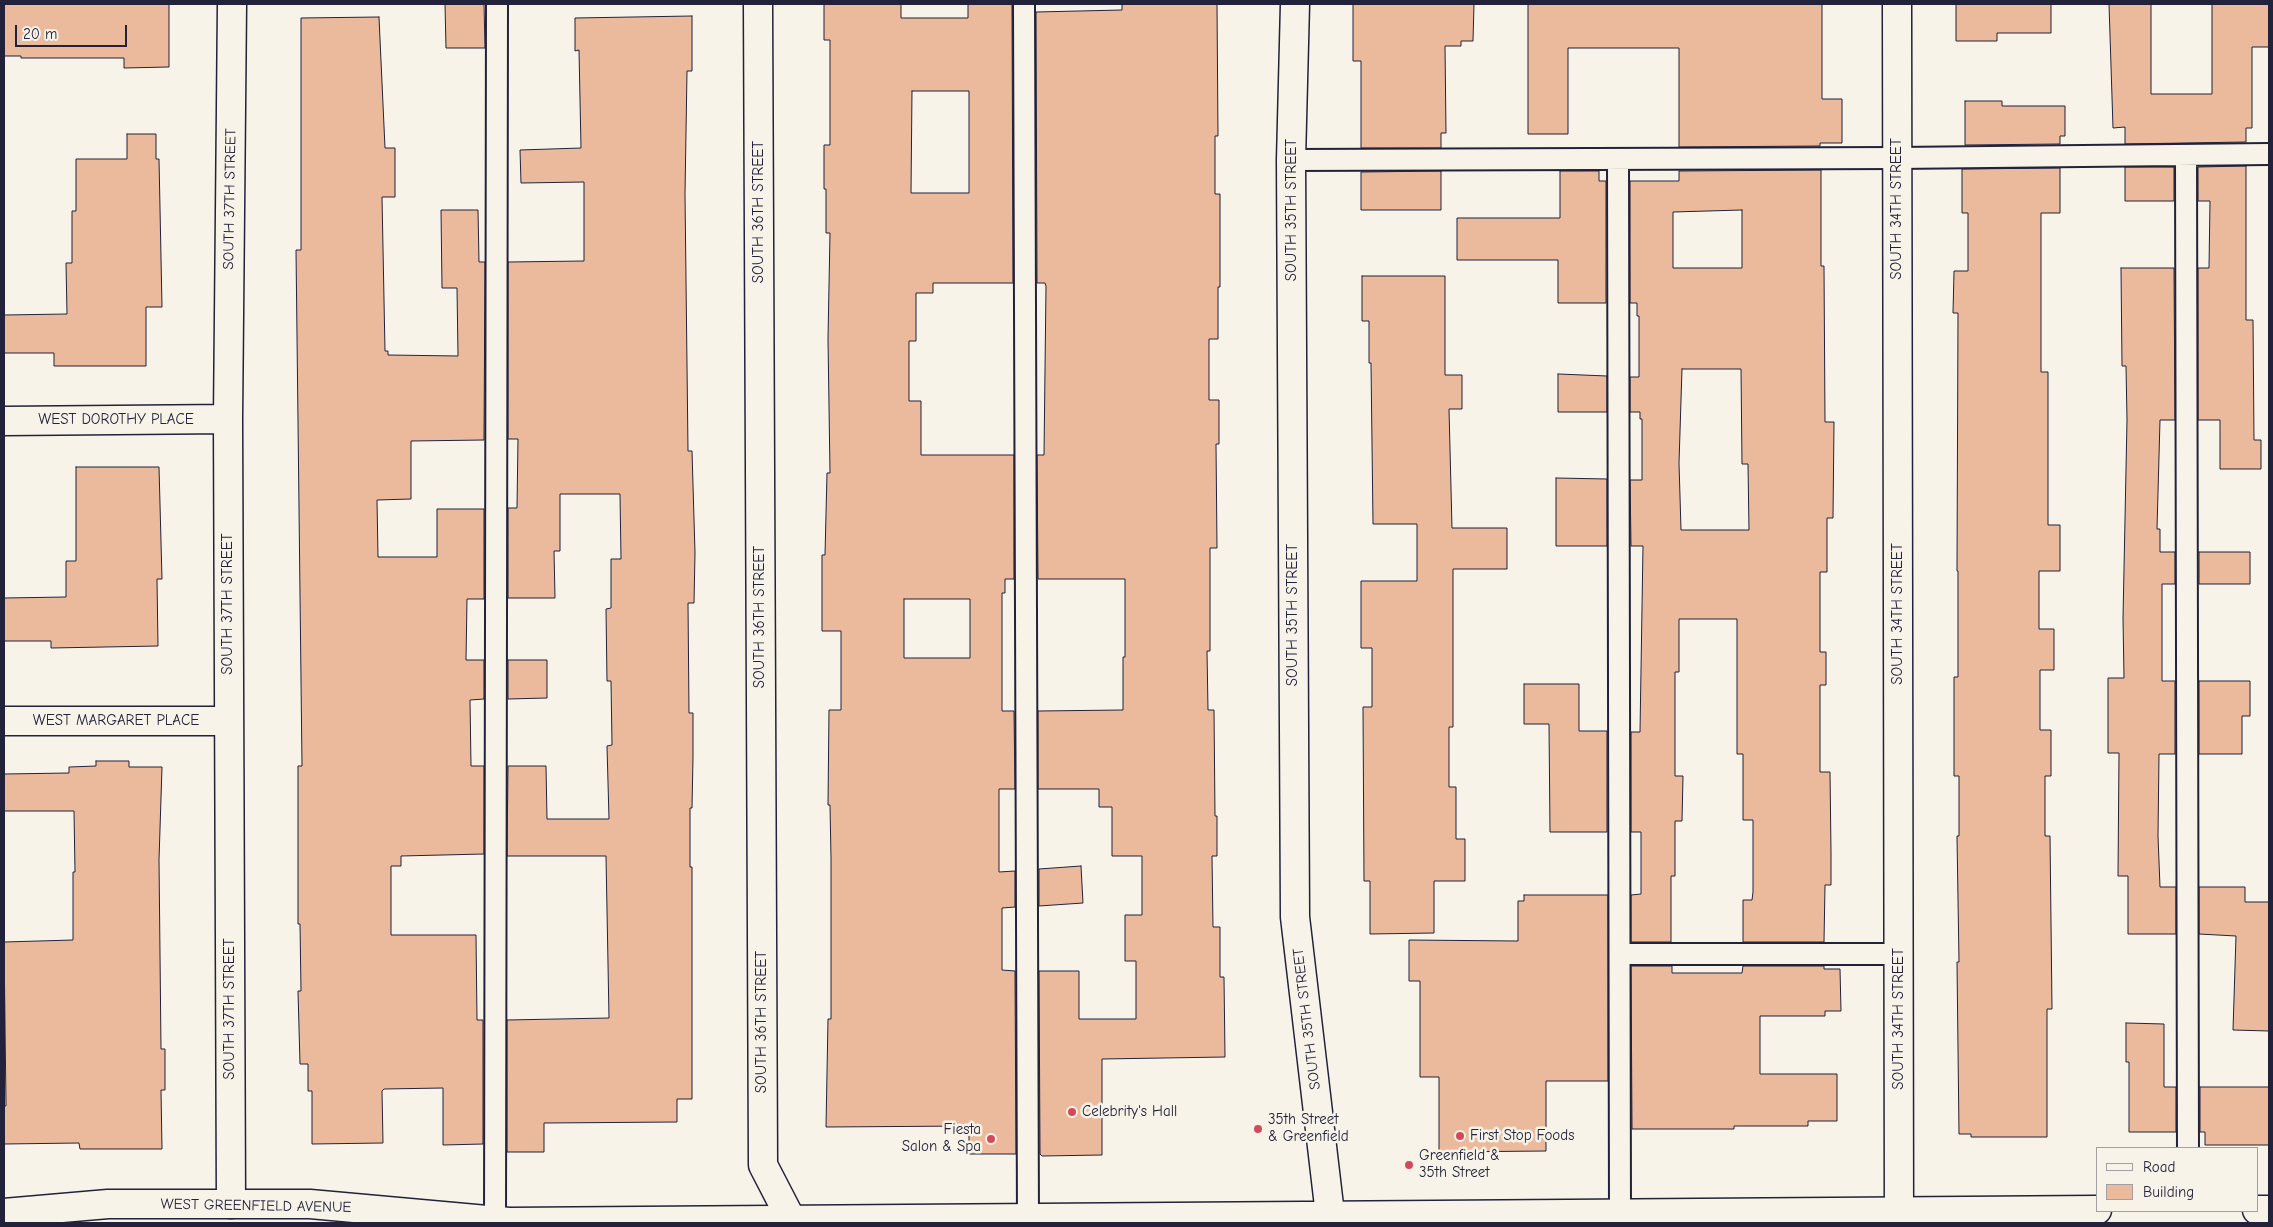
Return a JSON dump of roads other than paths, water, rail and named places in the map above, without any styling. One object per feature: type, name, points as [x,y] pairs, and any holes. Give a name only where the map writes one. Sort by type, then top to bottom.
[{"type":"street","name":"SOUTH 37TH STREET","points":[[231,1204],[228,419],[232,4]]},
{"type":"street","name":"SOUTH 36TH STREET","points":[[758,4],[763,1165],[791,1221]]},
{"type":"street","name":"SOUTH 35TH STREET","points":[[1295,4],[1291,160],[1295,918],[1330,1219]]},
{"type":"street","name":"SOUTH 34TH STREET","points":[[1897,4],[1899,1217]]},
{"type":"street","name":"WEST DOROTHY PLACE","points":[[4,421],[228,419]]},
{"type":"street","name":"WEST MARGARET PLACE","points":[[4,721],[229,721]]},
{"type":"street","name":"WEST GREENFIELD AVENUE","points":[[4,1213],[108,1204],[310,1204],[500,1222],[1330,1219],[1620,1215],[1899,1217],[2096,1210]]},
{"type":"lane","points":[[497,4],[500,1222]]},
{"type":"lane","points":[[1024,4],[1043,1220]]},
{"type":"lane","points":[[1291,160],[1897,158],[2269,154]]},
{"type":"lane","points":[[2186,155],[2188,1147]]},
{"type":"lane","points":[[1618,159],[1620,1215]]},
{"type":"lane","points":[[1620,954],[1899,954]]},
{"type":"place","name":"Celebrity's Hall","points":[[1072,1112]]},
{"type":"place","name":"35th Street & Greenfield","points":[[1258,1129]]},
{"type":"place","name":"First Stop Foods","points":[[1460,1136]]},
{"type":"place","name":"Fiesta Salon & Spa","points":[[991,1139]]},
{"type":"place","name":"Greenfield & 35th Street","points":[[1409,1165]]}]
